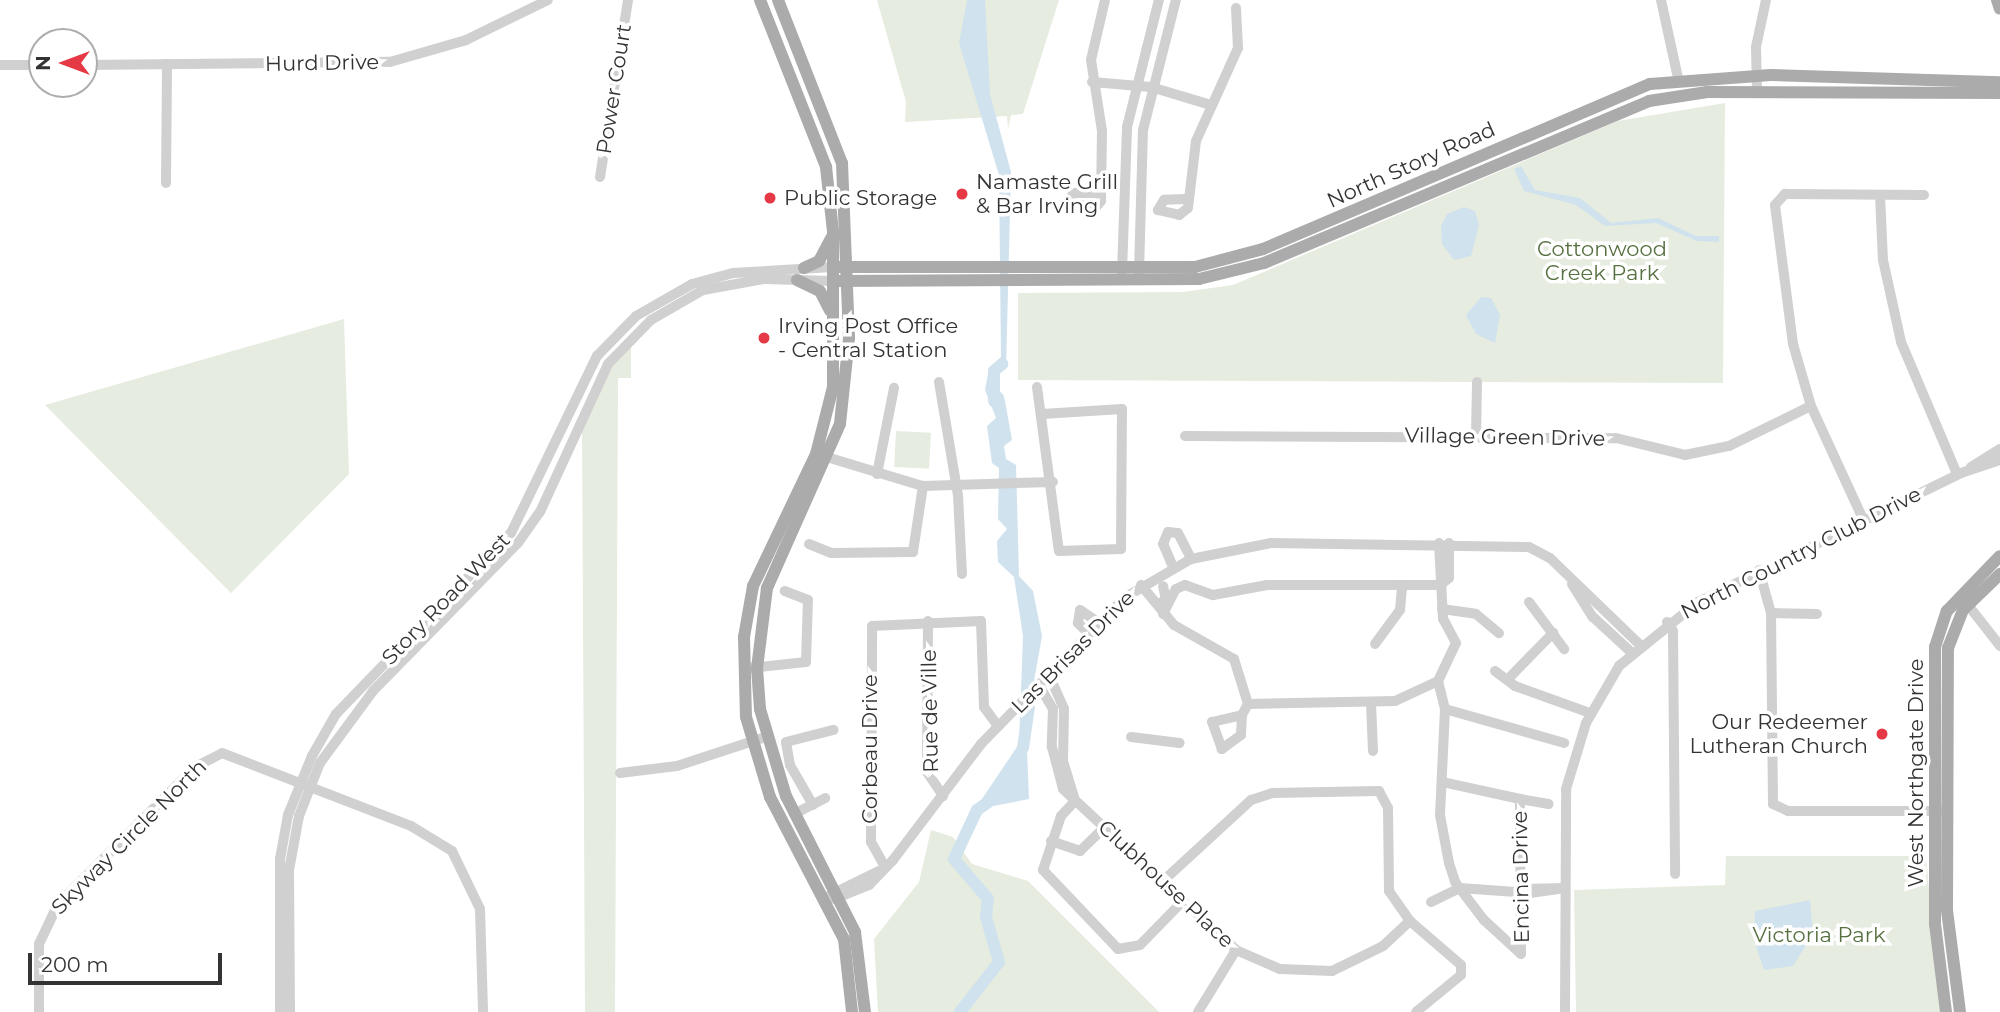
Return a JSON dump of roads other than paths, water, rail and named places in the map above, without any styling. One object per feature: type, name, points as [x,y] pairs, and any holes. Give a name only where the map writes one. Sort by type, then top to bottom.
[{"type":"main road","points":[[760,0],[823,153],[833,231],[833,391],[822,456],[775,530],[753,586],[743,668],[751,742],[770,797],[826,899],[849,962],[852,1012]]},
{"type":"main road","points":[[769,581],[845,405],[849,274],[846,182],[833,131],[778,0]]},
{"type":"main road","points":[[1997,0],[2000,9]]},
{"type":"main road","points":[[792,74],[833,131]]},
{"type":"main road","name":"North Story Road","points":[[924,275],[989,283],[1013,283],[1174,275],[1263,249],[1678,78],[1756,75],[2000,82]]},
{"type":"main road","name":"North Story Road","points":[[1563,126],[1649,101],[1757,91],[2000,93]]},
{"type":"main road","points":[[804,268],[819,261],[833,231]]},
{"type":"main road","name":"North Story Road","points":[[833,274],[924,275],[1017,269],[1122,276]]},
{"type":"main road","points":[[797,280],[820,291],[833,318]]},
{"type":"main road","points":[[775,530],[757,668],[765,737],[794,814],[839,893],[862,955],[865,1012]]},
{"type":"main road","name":"West Northgate Drive","points":[[1946,1012],[1935,924],[1941,811],[1941,676],[1947,611],[2000,556]]},
{"type":"main road","name":"West Northgate Drive","points":[[1941,676],[1950,637],[1968,605],[2000,574]]},
{"type":"main road","name":"West Northgate Drive","points":[[1941,811],[1947,910],[1960,1012]]},
{"type":"street","name":"Hurd Drive","points":[[98,65],[390,62],[466,40],[548,0]]},
{"type":"street","name":"Power Court","points":[[600,177],[628,0]]},
{"type":"street","points":[[1101,193],[1102,131],[1092,82],[1094,41],[1105,0]]},
{"type":"street","points":[[1122,276],[1123,170],[1129,117],[1135,84],[1159,0]]},
{"type":"street","points":[[1139,276],[1139,171],[1145,119],[1151,86],[1176,0]]},
{"type":"street","points":[[1661,0],[1678,78]]},
{"type":"street","points":[[1757,91],[1756,75],[1766,0]]},
{"type":"street","points":[[1187,199],[1196,141],[1238,48],[1236,8]]},
{"type":"street","points":[[166,183],[167,64]]},
{"type":"street","points":[[0,65],[28,65]]},
{"type":"street","points":[[1092,82],[1151,86],[1211,105]]},
{"type":"street","points":[[1129,117],[1145,119]]},
{"type":"street","points":[[1123,170],[1139,171]]},
{"type":"street","points":[[1863,519],[1811,406],[1779,264],[1774,205],[1785,194],[1924,195]]},
{"type":"street","points":[[1880,195],[1883,260],[1900,342],[1957,474]]},
{"type":"street","points":[[1122,212],[1139,213]]},
{"type":"street","name":"Story Road West","points":[[290,1012],[283,1004],[284,932],[280,859],[300,780],[336,715],[511,533],[530,505],[597,356],[636,316],[733,273],[804,268],[833,274]]},
{"type":"street","name":"Story Road West","points":[[284,932],[291,859],[311,785],[352,715],[518,543],[540,512],[594,386],[627,340],[694,289],[730,282],[797,280],[833,274]]},
{"type":"street","points":[[584,380],[594,386]]},
{"type":"street","points":[[1476,436],[1477,382]]},
{"type":"street","points":[[939,383],[956,486],[962,574]]},
{"type":"street","points":[[1037,387],[1054,482],[1059,551],[1121,549],[1122,409],[1042,414]]},
{"type":"street","points":[[877,474],[894,388]]},
{"type":"street","name":"Village Green Drive","points":[[1185,436],[1616,438],[1670,454],[1699,454],[1811,406]]},
{"type":"street","name":"North Country Club Drive","points":[[1968,470],[2000,449]]},
{"type":"street","points":[[822,456],[923,486],[1054,482]]},
{"type":"street","name":"North Country Club Drive","points":[[1565,1012],[1566,789],[1590,713],[1631,652],[1667,622],[1759,570],[1957,474],[2000,460]]},
{"type":"street","points":[[809,544],[831,553],[913,552],[923,486]]},
{"type":"street","points":[[1172,567],[1163,544],[1168,532],[1178,533],[1191,559]]},
{"type":"street","points":[[1444,543],[1440,585],[1442,609],[1456,643],[1438,681],[1445,709],[1441,834],[1460,888]]},
{"type":"street","name":"Las Brisas Drive","points":[[839,893],[869,885],[998,726],[1099,623],[1141,585],[1160,581],[1172,567],[1191,559],[1256,544],[1444,543],[1529,547],[1550,558],[1639,643]]},
{"type":"street","points":[[1759,570],[1771,613],[1773,804],[1788,811],[1941,811]]},
{"type":"street","name":"Las Brisas Drive","points":[[1570,580],[1593,617],[1631,652]]},
{"type":"street","points":[[1160,581],[1173,594]]},
{"type":"street","points":[[1156,603],[1166,600],[1160,581]]},
{"type":"street","points":[[1141,585],[1163,614],[1234,659],[1248,704],[1242,715]]},
{"type":"street","points":[[1163,614],[1173,594],[1185,585],[1213,595],[1267,585],[1440,585]]},
{"type":"street","points":[[1375,645],[1400,610],[1402,586]]},
{"type":"street","points":[[743,668],[806,662],[808,600],[785,591]]},
{"type":"street","points":[[1529,602],[1564,649]]},
{"type":"street","points":[[1968,605],[2000,646]]},
{"type":"street","points":[[1442,609],[1476,614],[1499,633]]},
{"type":"street","points":[[1088,634],[1078,623],[1080,610],[1099,623]]},
{"type":"street","points":[[1771,613],[1817,614]]},
{"type":"street","points":[[928,621],[981,621],[984,707],[998,726]]},
{"type":"street","name":"Corbeau Drive","points":[[882,869],[871,842],[872,626],[928,621]]},
{"type":"street","name":"Rue de Ville","points":[[928,621],[927,772],[943,796]]},
{"type":"street","points":[[1667,622],[1673,631],[1675,874]]},
{"type":"street","points":[[1510,677],[1553,634]]},
{"type":"street","points":[[1495,671],[1510,677],[1515,686],[1590,713]]},
{"type":"street","points":[[1049,675],[1064,709],[1063,761],[1075,801],[1051,841],[1046,877],[1118,949],[1140,946],[1183,901]]},
{"type":"street","points":[[1248,704],[1395,701],[1438,681]]},
{"type":"street","name":"Clubhouse Place","points":[[1039,685],[1053,709],[1055,772],[1075,801],[1236,950],[1280,969],[1332,971],[1383,946],[1410,921]]},
{"type":"street","points":[[1371,703],[1373,751]]},
{"type":"street","points":[[1445,709],[1564,743]]},
{"type":"street","points":[[813,805],[790,765],[786,743],[833,730]]},
{"type":"street","points":[[620,773],[677,766],[765,737]]},
{"type":"street","points":[[1130,737],[1180,743]]},
{"type":"street","name":"Skyway Circle North","points":[[38,1012],[39,944],[58,904],[195,767],[214,755],[232,755],[411,826],[461,863],[480,909],[483,1012]]},
{"type":"street","name":"Encina Drive","points":[[1442,782],[1549,804]]},
{"type":"street","points":[[1163,881],[1251,800],[1272,793],[1379,791],[1388,808],[1387,885],[1410,921],[1461,965],[1461,975],[1416,1012]]},
{"type":"street","points":[[794,814],[825,799]]},
{"type":"street","name":"Encina Drive","points":[[1460,888],[1521,954],[1520,799]]},
{"type":"street","points":[[1051,841],[1080,851],[1104,828]]},
{"type":"street","points":[[1431,902],[1460,888],[1564,888]]},
{"type":"street","points":[[826,899],[839,893]]},
{"type":"street","points":[[1198,1012],[1236,950]]},
{"type":"water","points":[[967,0],[985,0],[990,94],[1011,172],[1006,369],[989,378],[1004,396],[1012,440],[1004,446],[1006,459],[1016,465],[1019,576],[1033,591],[1042,636],[1026,727],[1029,799],[988,807],[986,797],[972,827],[965,824],[1019,744],[1023,636],[1014,577],[998,562],[997,541],[1007,529],[998,519],[999,468],[992,463],[987,426],[996,418],[985,390],[989,368],[1001,357],[999,175],[959,43]]},
{"type":"water","points":[[1521,166],[1535,190],[1580,198],[1611,223],[1658,218],[1696,236],[1719,236],[1719,242],[1697,241],[1656,223],[1605,226],[1576,205],[1524,191],[1514,169]]},
{"type":"water","points":[[1464,207],[1475,211],[1479,225],[1471,256],[1454,260],[1442,244],[1441,226],[1447,214]]},
{"type":"water","points":[[1481,297],[1491,298],[1500,315],[1495,343],[1476,334],[1466,315]]},
{"type":"water","points":[[1810,900],[1813,934],[1793,966],[1764,970],[1754,940],[1755,911]]},
{"type":"waterway","points":[[994,401],[994,371],[1002,364]]},
{"type":"waterway","points":[[1023,748],[1029,707]]},
{"type":"waterway","points":[[960,1012],[999,962],[986,917],[988,899],[954,859],[977,810],[1000,794]]},
{"type":"place","name":"Namaste Grill & Bar Irving","points":[[962,194]]},
{"type":"place","name":"Public Storage","points":[[770,198]]},
{"type":"place","name":"Irving Post Office - Central Station","points":[[764,338]]},
{"type":"place","name":"Our Redeemer Lutheran Church","points":[[1882,734]]},
{"type":"park label","name":"Cottonwood Creek Park","points":[[1602,261]]},
{"type":"park label","name":"Victoria Park","points":[[1819,935]]}]
